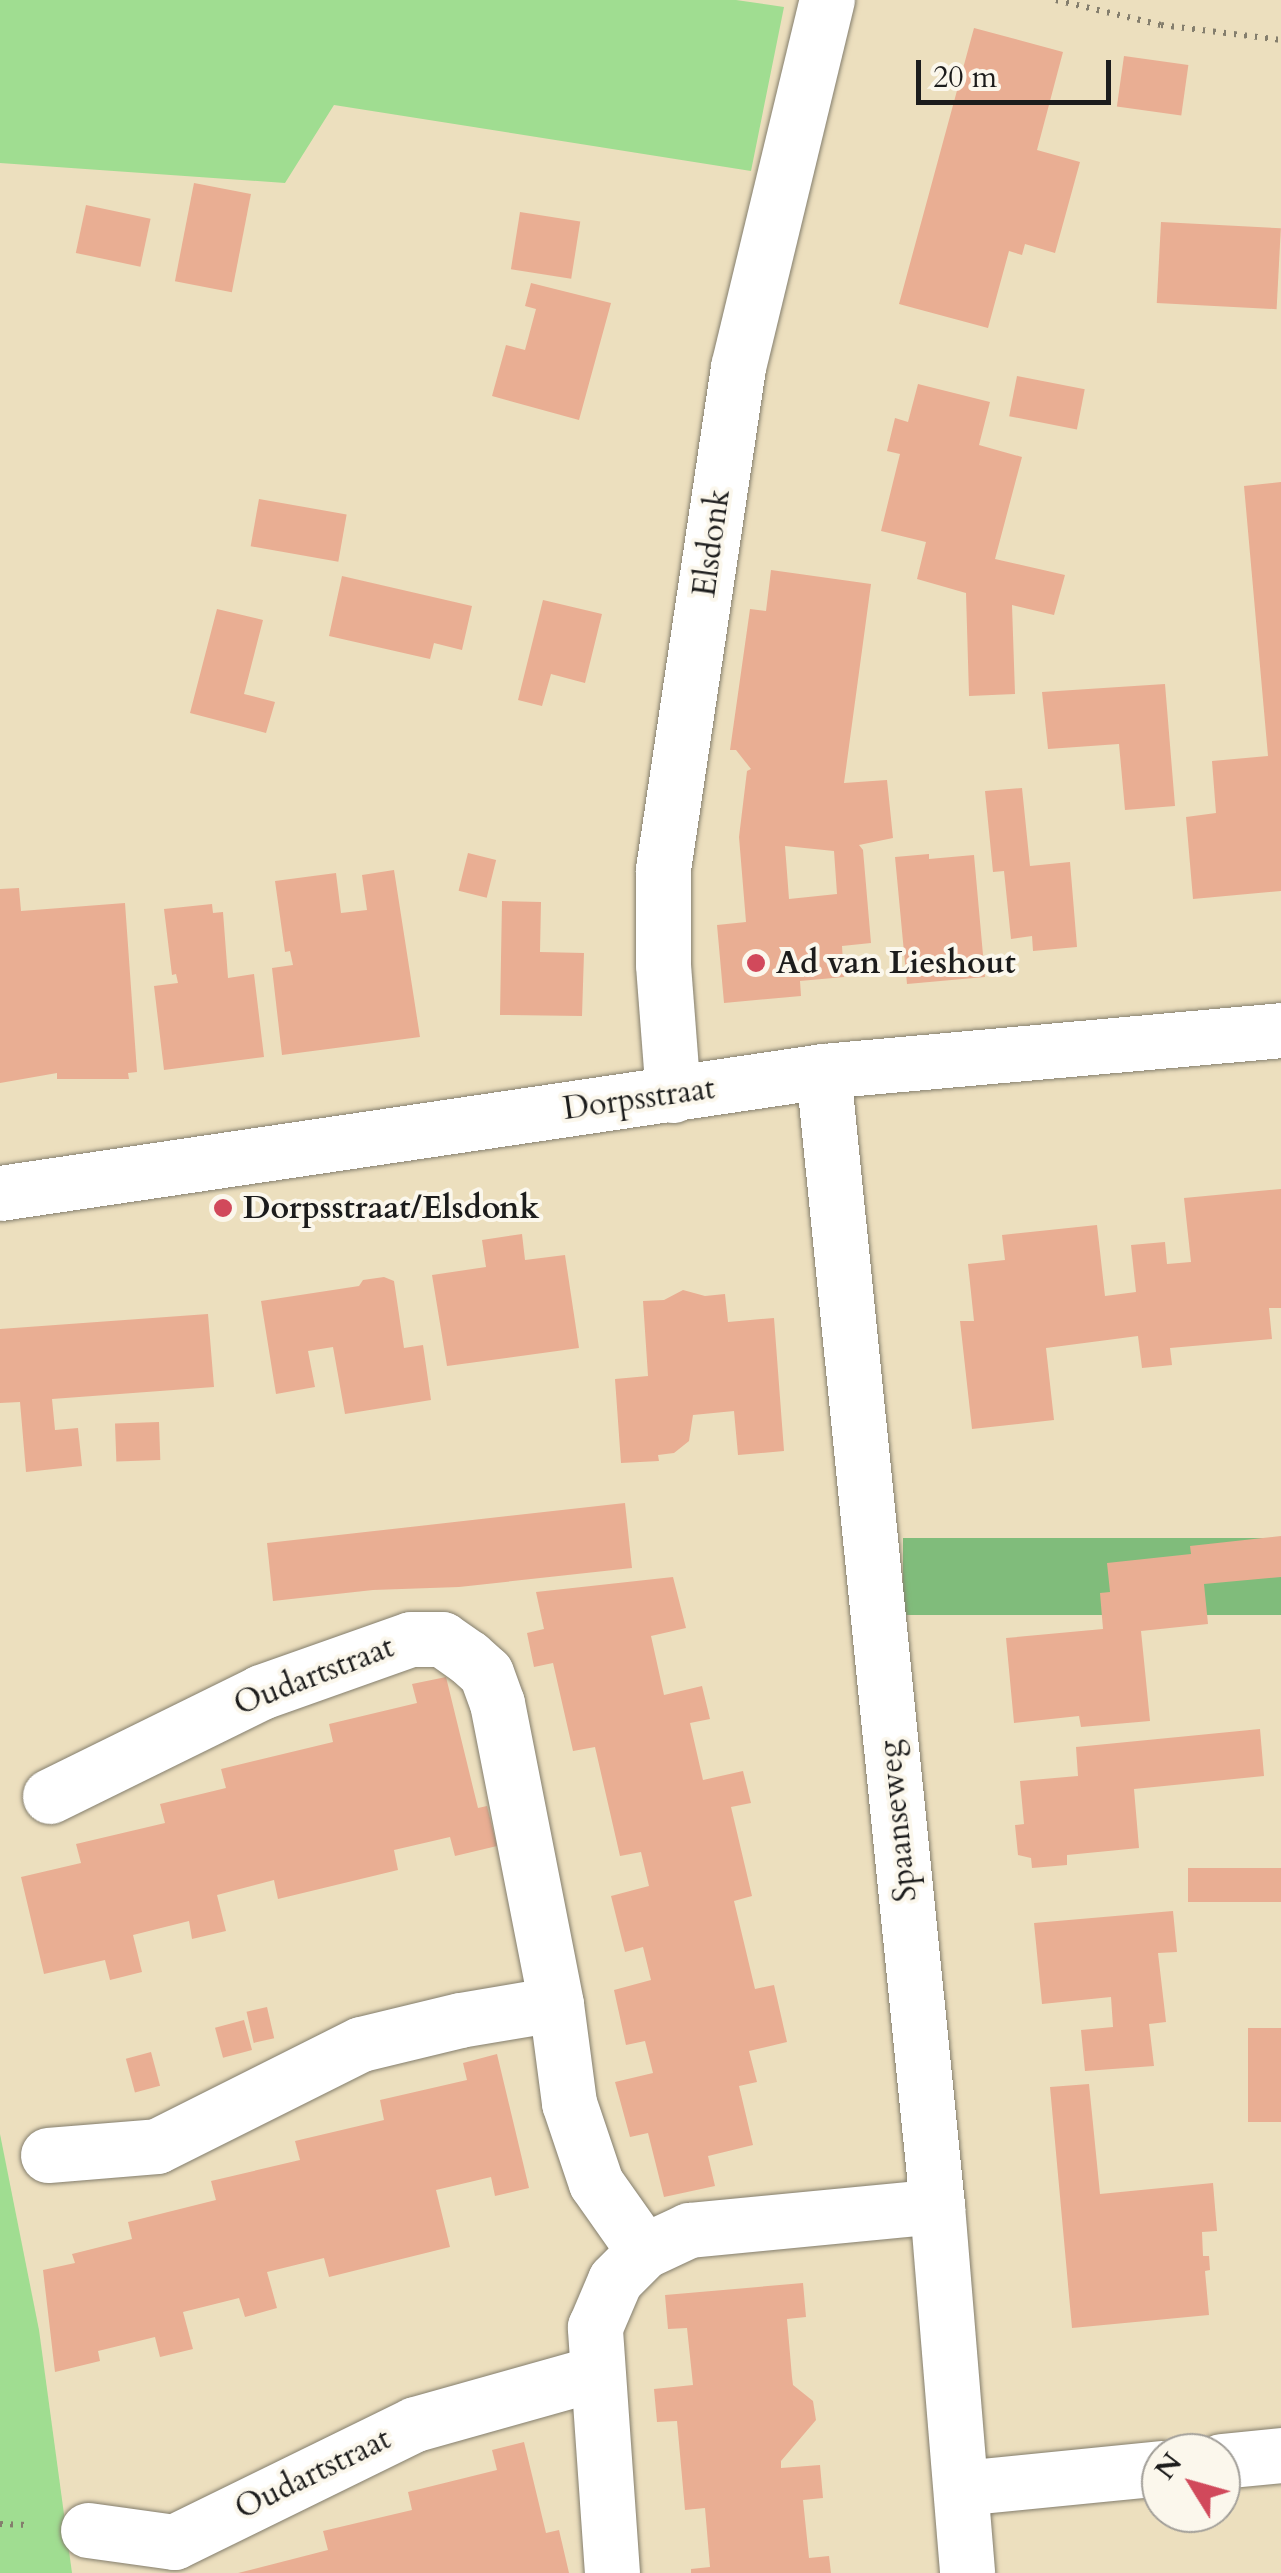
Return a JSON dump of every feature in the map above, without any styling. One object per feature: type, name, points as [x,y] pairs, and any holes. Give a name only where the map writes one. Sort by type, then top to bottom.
[{"type":"street","name":"Elsdonk","points":[[674,1094],[663,964],[663,868],[738,367],[826,0]]},
{"type":"street","name":"Dorpsstraat","points":[[0,1193],[823,1070],[1281,1030]]},
{"type":"street","name":"Spaanseweg","points":[[823,1070],[937,2206],[967,2573]]},
{"type":"street","name":"Oudartstraat","points":[[50,1796],[262,1692],[411,1639],[442,1639],[486,1673],[498,1704],[556,2004],[569,2103],[596,2183],[644,2251]]},
{"type":"street","points":[[48,2155],[157,2146],[361,2044],[460,2020],[556,2004]]},
{"type":"street","points":[[612,2573],[595,2327],[615,2280],[644,2251],[690,2230],[937,2206]]},
{"type":"street","name":"Oudartstraat","points":[[88,2530],[174,2542],[415,2424],[597,2373]]},
{"type":"street","points":[[1241,2460],[1281,2455]]},
{"type":"street","points":[[961,2488],[1141,2470]]},
{"type":"path","points":[[1056,0],[1161,25],[1281,40]]},
{"type":"green space","points":[[0,0],[736,0],[784,7],[751,171],[334,105],[285,183],[0,163]]},
{"type":"green space","points":[[903,1538],[1281,1538],[1281,1615],[903,1615]]},
{"type":"green space","points":[[0,2134],[39,2330],[72,2573],[0,2573]]},
{"type":"building","points":[[974,28],[1063,52],[1037,150],[1080,162],[1055,253],[1025,244],[1022,255],[1009,251],[988,328],[899,304]]},
{"type":"building","points":[[1124,56],[1188,65],[1181,116],[1117,107]]},
{"type":"building","points":[[194,183],[251,194],[232,292],[175,281]]},
{"type":"building","points":[[86,205],[151,219],[140,267],[76,253]]},
{"type":"building","points":[[520,212],[580,222],[571,279],[511,269]]},
{"type":"building","points":[[1161,222],[1281,228],[1277,309],[1157,303]]},
{"type":"building","points":[[531,283],[611,303],[579,420],[492,396],[506,345],[525,350],[536,309],[525,306]]},
{"type":"building","points":[[1017,376],[1085,389],[1077,429],[1009,416]]},
{"type":"building","points":[[918,384],[990,402],[979,445],[1022,457],[995,559],[1065,575],[1054,615],[1012,605],[1015,694],[969,696],[966,593],[917,579],[926,542],[881,531],[900,454],[887,451],[895,418],[908,422]]},
{"type":"building","points":[[1281,482],[1281,891],[1193,899],[1186,817],[1216,813],[1212,761],[1268,756],[1244,486]]},
{"type":"building","points":[[259,499],[347,514],[338,562],[251,546]]},
{"type":"building","points":[[771,570],[871,584],[844,783],[887,780],[893,838],[859,845],[863,850],[871,943],[842,946],[844,977],[800,981],[801,996],[724,1003],[717,925],[746,922],[739,837],[747,771],[751,769],[736,750],[730,750],[750,609],[766,611]],"holes":[[[785,846],[834,851],[837,894],[789,899]]]},
{"type":"building","points":[[342,576],[472,606],[462,650],[434,643],[430,659],[329,636]]},
{"type":"building","points":[[543,600],[602,614],[585,683],[551,674],[542,706],[518,700]]},
{"type":"building","points":[[217,609],[263,620],[244,694],[275,702],[266,733],[190,713]]},
{"type":"building","points":[[1165,684],[1175,806],[1125,810],[1119,744],[1048,749],[1042,692]]},
{"type":"building","points":[[1022,788],[1030,866],[1070,862],[1077,947],[1033,951],[1032,936],[1011,939],[1004,871],[993,872],[985,791]]},
{"type":"building","points":[[468,853],[496,860],[487,898],[459,891]]},
{"type":"building","points":[[929,854],[929,859],[974,855],[985,977],[907,984],[895,857]]},
{"type":"building","points":[[394,870],[420,1037],[282,1055],[272,968],[293,965],[290,951],[285,952],[275,881],[336,873],[341,913],[367,910],[362,875]]},
{"type":"building","points":[[19,888],[21,911],[125,903],[137,1072],[128,1073],[129,1079],[57,1079],[57,1073],[0,1083],[0,889]]},
{"type":"building","points":[[502,901],[541,902],[540,952],[584,953],[582,1016],[500,1015]]},
{"type":"building","points":[[212,904],[213,913],[223,912],[228,978],[254,974],[264,1057],[164,1070],[154,986],[178,983],[176,974],[172,975],[164,909]]},
{"type":"building","points":[[1281,1189],[1281,1308],[1269,1308],[1272,1339],[1170,1348],[1172,1365],[1142,1368],[1138,1336],[1046,1348],[1054,1420],[972,1429],[960,1321],[974,1321],[968,1264],[1005,1260],[1002,1235],[1097,1225],[1105,1296],[1136,1292],[1131,1245],[1165,1242],[1167,1264],[1191,1262],[1184,1198]]},
{"type":"building","points":[[522,1234],[525,1260],[565,1255],[579,1348],[447,1366],[432,1275],[486,1267],[482,1240]]},
{"type":"building","points":[[384,1277],[394,1281],[404,1348],[423,1345],[431,1400],[345,1414],[333,1347],[308,1351],[315,1387],[276,1394],[261,1301],[359,1286],[363,1280]]},
{"type":"building","points":[[683,1290],[705,1296],[725,1294],[728,1322],[774,1318],[784,1451],[738,1455],[734,1411],[693,1415],[689,1441],[674,1453],[658,1455],[659,1461],[621,1463],[615,1379],[648,1376],[643,1301],[664,1300]]},
{"type":"building","points":[[208,1314],[214,1387],[52,1399],[55,1430],[78,1428],[82,1466],[26,1472],[20,1402],[0,1403],[0,1329]]},
{"type":"building","points":[[159,1422],[160,1460],[116,1462],[115,1424]]},
{"type":"building","points":[[625,1503],[632,1568],[459,1587],[373,1590],[273,1601],[267,1543]]},
{"type":"building","points":[[1281,1536],[1281,1577],[1204,1584],[1208,1624],[1141,1631],[1150,1721],[1081,1727],[1079,1716],[1014,1723],[1006,1638],[1103,1629],[1100,1593],[1110,1592],[1107,1563],[1191,1554],[1190,1546]]},
{"type":"building","points":[[673,1577],[686,1628],[651,1636],[664,1695],[702,1686],[710,1719],[690,1723],[703,1780],[743,1771],[751,1803],[731,1807],[752,1896],[734,1901],[755,1989],[774,1985],[787,2042],[749,2051],[757,2082],[739,2086],[753,2145],[708,2156],[715,2186],[664,2197],[648,2133],[630,2137],[615,2082],[653,2073],[645,2041],[626,2045],[614,1990],[651,1980],[643,1947],[625,1952],[611,1896],[649,1886],[641,1852],[620,1856],[595,1747],[573,1751],[553,1663],[534,1667],[527,1633],[544,1629],[536,1592]]},
{"type":"building","points":[[446,1677],[478,1808],[487,1806],[497,1846],[455,1856],[450,1837],[394,1850],[398,1870],[278,1899],[274,1880],[217,1895],[226,1931],[192,1939],[189,1921],[133,1935],[142,1972],[110,1980],[105,1960],[44,1974],[21,1877],[81,1863],[76,1844],[165,1823],[160,1804],[226,1788],[221,1769],[333,1742],[329,1724],[417,1703],[412,1684]]},
{"type":"building","points":[[1260,1729],[1264,1776],[1134,1789],[1139,1848],[1067,1855],[1067,1865],[1032,1868],[1031,1858],[1018,1855],[1015,1825],[1024,1824],[1020,1781],[1078,1776],[1076,1747]]},
{"type":"building","points":[[1188,1868],[1281,1868],[1281,1902],[1188,1902]]},
{"type":"building","points":[[1173,1911],[1177,1952],[1158,1953],[1166,2022],[1149,2024],[1154,2066],[1085,2071],[1081,2030],[1113,2027],[1111,1997],[1042,2004],[1034,1923]]},
{"type":"building","points":[[267,2007],[274,2038],[254,2043],[247,2012]]},
{"type":"building","points":[[244,2020],[252,2050],[223,2058],[215,2028]]},
{"type":"building","points":[[1248,2028],[1281,2028],[1281,2122],[1248,2122]]},
{"type":"building","points":[[151,2052],[160,2086],[135,2093],[126,2059]]},
{"type":"building","points":[[497,2054],[529,2188],[495,2196],[491,2177],[436,2190],[450,2247],[329,2277],[324,2258],[267,2272],[277,2308],[245,2317],[239,2298],[183,2312],[193,2349],[160,2357],[155,2337],[98,2351],[100,2361],[55,2372],[43,2270],[75,2263],[72,2254],[132,2239],[128,2222],[216,2200],[211,2181],[300,2160],[295,2141],[384,2120],[380,2100],[467,2080],[463,2063]]},
{"type":"building","points":[[1089,2084],[1100,2194],[1213,2183],[1217,2231],[1202,2232],[1203,2256],[1209,2256],[1210,2270],[1205,2271],[1209,2315],[1072,2328],[1050,2087]]},
{"type":"building","points":[[803,2283],[806,2317],[787,2319],[792,2377],[793,2385],[813,2401],[816,2420],[781,2461],[781,2468],[820,2465],[823,2498],[803,2500],[809,2558],[829,2556],[831,2573],[691,2573],[691,2569],[710,2567],[705,2508],[685,2510],[677,2421],[657,2422],[654,2389],[693,2385],[687,2328],[668,2329],[665,2295]]},
{"type":"building","points":[[524,2442],[546,2533],[559,2530],[569,2573],[238,2573],[328,2550],[323,2531],[412,2510],[408,2492],[497,2470],[492,2450]]},
{"type":"place","name":"Ad van Lieshout","points":[[756,963]]},
{"type":"place","name":"Dorpsstraat/Elsdonk","points":[[223,1208]]}]
